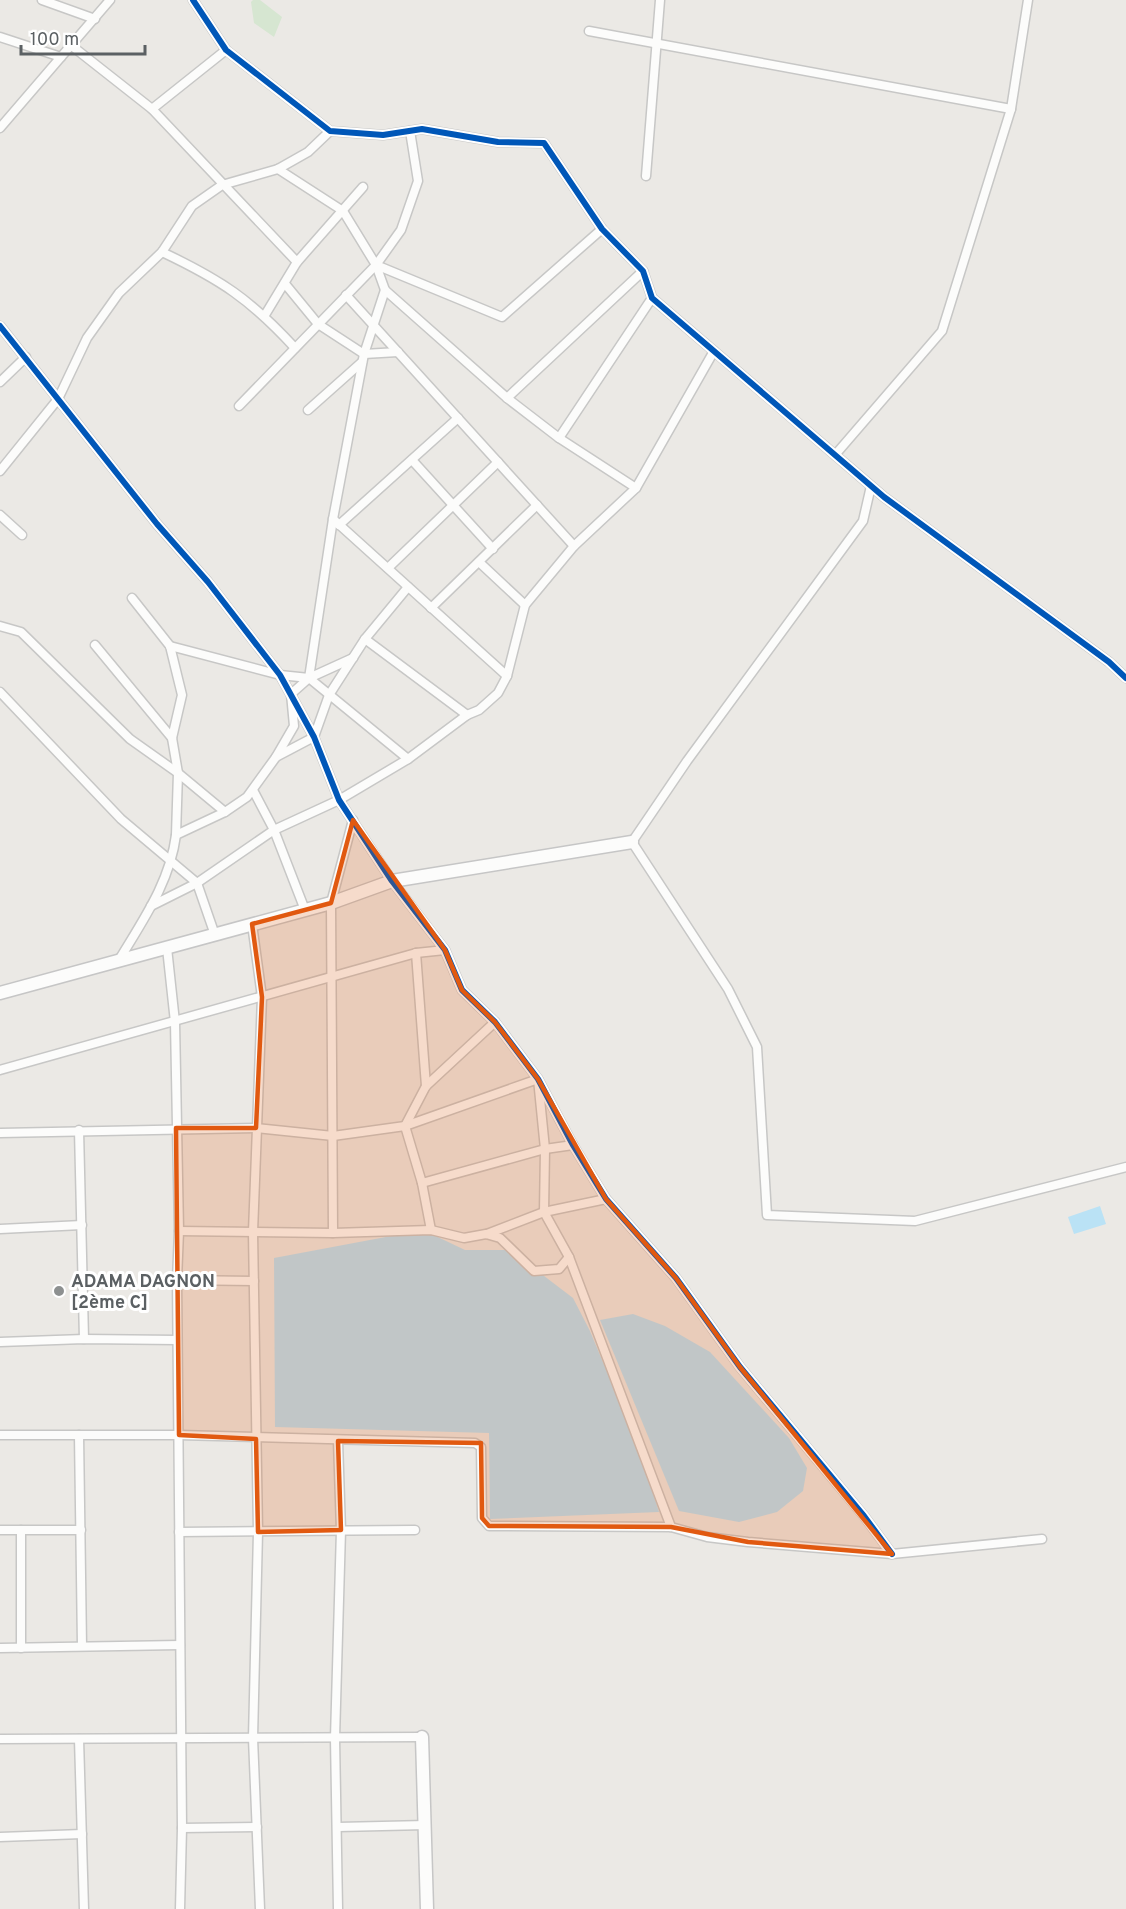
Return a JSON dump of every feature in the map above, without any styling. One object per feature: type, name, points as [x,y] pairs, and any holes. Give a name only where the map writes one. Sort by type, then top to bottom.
[{"type":"street","points":[[42,0],[95,19]]},
{"type":"street","points":[[0,129],[110,0]]},
{"type":"street","points":[[193,0],[226,50],[330,131],[383,135],[422,129],[498,142],[544,143],[602,229],[643,271],[652,298],[871,486],[1109,662],[1126,678]]},
{"type":"street","points":[[646,176],[660,0]]},
{"type":"street","points":[[835,455],[942,331],[1011,109],[1028,0]]},
{"type":"street","points":[[590,31],[1011,109]]},
{"type":"street","points":[[0,37],[61,57]]},
{"type":"street","points":[[72,46],[152,109],[297,262]]},
{"type":"street","points":[[152,109],[226,50]]},
{"type":"street","points":[[239,406],[376,265],[401,230],[418,181],[410,130]]},
{"type":"street","points":[[0,471],[58,399],[87,338],[119,293],[162,252],[192,206],[222,185],[278,169],[308,152],[330,131]]},
{"type":"street","points":[[278,169],[343,211],[376,265],[386,290],[507,398],[559,438],[636,488]]},
{"type":"street","points":[[265,315],[297,262],[363,187]]},
{"type":"street","points":[[376,265],[502,317],[602,229]]},
{"type":"street","points":[[162,252],[227,285],[265,315],[295,348]]},
{"type":"street","points":[[507,398],[643,271]]},
{"type":"street","points":[[285,285],[318,324],[363,358]]},
{"type":"street","points":[[309,678],[363,358],[372,323],[386,290]]},
{"type":"street","points":[[346,295],[574,546]]},
{"type":"street","points":[[559,438],[652,298]]},
{"type":"street","points":[[0,326],[157,524],[208,582],[280,675],[314,737],[339,800],[392,880],[445,950],[462,990],[495,1022],[538,1079],[573,1145],[606,1199],[676,1278],[740,1367],[864,1516],[892,1554]]},
{"type":"street","points":[[151,906],[196,883],[274,830],[339,800],[408,759],[467,715],[479,710],[498,693],[507,676],[525,605],[574,546],[636,488],[714,351]]},
{"type":"street","points":[[308,410],[363,358],[398,352]]},
{"type":"street","points":[[0,382],[26,357]]},
{"type":"street","points":[[336,522],[412,460],[458,418]]},
{"type":"street","points":[[412,460],[493,549]]},
{"type":"street","points":[[388,568],[498,462]]},
{"type":"street","points":[[0,993],[331,903],[392,880],[632,842],[863,521],[871,486]]},
{"type":"street","points":[[431,608],[537,505]]},
{"type":"street","points":[[0,515],[22,535]]},
{"type":"street","points":[[336,522],[507,676]]},
{"type":"street","points":[[479,562],[525,605]]},
{"type":"street","points":[[276,757],[314,737],[329,696],[365,639],[408,587]]},
{"type":"street","points":[[120,960],[151,906],[173,861],[178,772],[172,738],[182,695],[170,646],[132,598]]},
{"type":"street","points":[[0,626],[21,632],[130,739],[178,772],[225,812]]},
{"type":"street","points":[[365,639],[467,715]]},
{"type":"street","points":[[95,645],[172,738]]},
{"type":"street","points":[[170,646],[280,675],[309,678],[408,759]]},
{"type":"street","points":[[291,694],[309,678],[355,657]]},
{"type":"street","points":[[0,692],[121,819],[173,861],[196,883],[215,934]]},
{"type":"street","points":[[176,835],[225,812],[254,790],[294,726],[291,694]]},
{"type":"street","points":[[254,790],[274,830],[305,910]]},
{"type":"street","points":[[333,1233],[331,903],[353,820]]},
{"type":"street","points":[[632,842],[728,989],[757,1047],[767,1215],[915,1221],[1126,1167]]},
{"type":"street","points":[[252,924],[262,997],[253,1232],[258,1532],[254,1738],[260,1909]]},
{"type":"street","points":[[167,948],[175,1022],[179,1231],[177,1340],[182,1828],[180,1909]]},
{"type":"street","points":[[0,1070],[416,954],[445,950]]},
{"type":"street","points":[[416,954],[426,1086]]},
{"type":"street","points":[[431,1230],[422,1183],[405,1126],[426,1086],[495,1022]]},
{"type":"street","points":[[0,1133],[256,1128],[333,1136],[405,1126],[538,1079]]},
{"type":"street","points":[[538,1079],[545,1149],[544,1212],[569,1257],[670,1527]]},
{"type":"street","points":[[79,1130],[84,1339]]},
{"type":"street","points":[[422,1183],[545,1149],[573,1145]]},
{"type":"street","points":[[179,1231],[333,1233],[431,1230],[464,1238],[486,1234],[544,1212],[606,1199]]},
{"type":"street","points":[[0,1228],[81,1225]]},
{"type":"street","points":[[486,1234],[500,1238],[534,1272],[559,1269],[569,1257]]},
{"type":"street","points":[[177,1280],[254,1281]]},
{"type":"street","points":[[0,1342],[84,1339],[177,1340]]},
{"type":"street","points":[[79,1435],[81,1646]]},
{"type":"street","points":[[0,1436],[179,1435],[256,1439],[475,1443],[481,1447],[482,1518],[489,1526],[670,1527],[707,1537],[748,1542],[892,1554],[1042,1539]]},
{"type":"street","points":[[338,1441],[341,1530],[335,1738],[339,1909]]},
{"type":"street","points":[[0,1530],[81,1530]]},
{"type":"street","points":[[21,1530],[21,1648]]},
{"type":"street","points":[[178,1532],[416,1530]]},
{"type":"street","points":[[0,1648],[180,1645]]},
{"type":"street","points":[[0,1739],[422,1737],[427,1909]]},
{"type":"street","points":[[79,1739],[84,1909]]},
{"type":"street","points":[[338,1827],[426,1825]]},
{"type":"street","points":[[182,1828],[257,1827]]},
{"type":"street","points":[[0,1837],[82,1834]]},
{"type":"highlighted area","points":[[353,820],[445,950],[462,990],[495,1022],[538,1079],[606,1199],[676,1278],[740,1367],[892,1554],[748,1542],[671,1527],[489,1526],[482,1518],[481,1443],[338,1441],[341,1530],[258,1532],[256,1439],[179,1435],[176,1128],[256,1128],[262,997],[252,924],[331,903]]},
{"type":"green space","points":[[260,0],[282,17],[274,37],[254,23],[251,2]]},
{"type":"water","points":[[1100,1206],[1106,1224],[1074,1234],[1068,1217]]},
{"type":"water","points":[[423,1230],[465,1250],[510,1250],[573,1298],[590,1331],[640,1451],[659,1512],[490,1519],[489,1433],[275,1427],[274,1258]]},
{"type":"water","points":[[633,1314],[665,1326],[710,1352],[789,1438],[807,1468],[803,1491],[777,1512],[739,1522],[679,1511],[600,1320]]},
{"type":"cycle path","points":[[193,0],[226,50],[330,131],[383,135],[422,129],[498,142],[544,143],[602,229],[643,271],[652,298],[884,497],[1109,662],[1126,678]]},
{"type":"cycle path","points":[[0,326],[157,524],[208,582],[280,675],[314,737],[339,800],[392,881],[445,950],[462,990],[495,1022],[538,1079],[573,1145],[606,1199],[676,1278],[740,1367],[864,1516],[892,1554]]},
{"type":"place","name":"ADAMA DAGNON [2ème C]","points":[[59,1291]]}]
